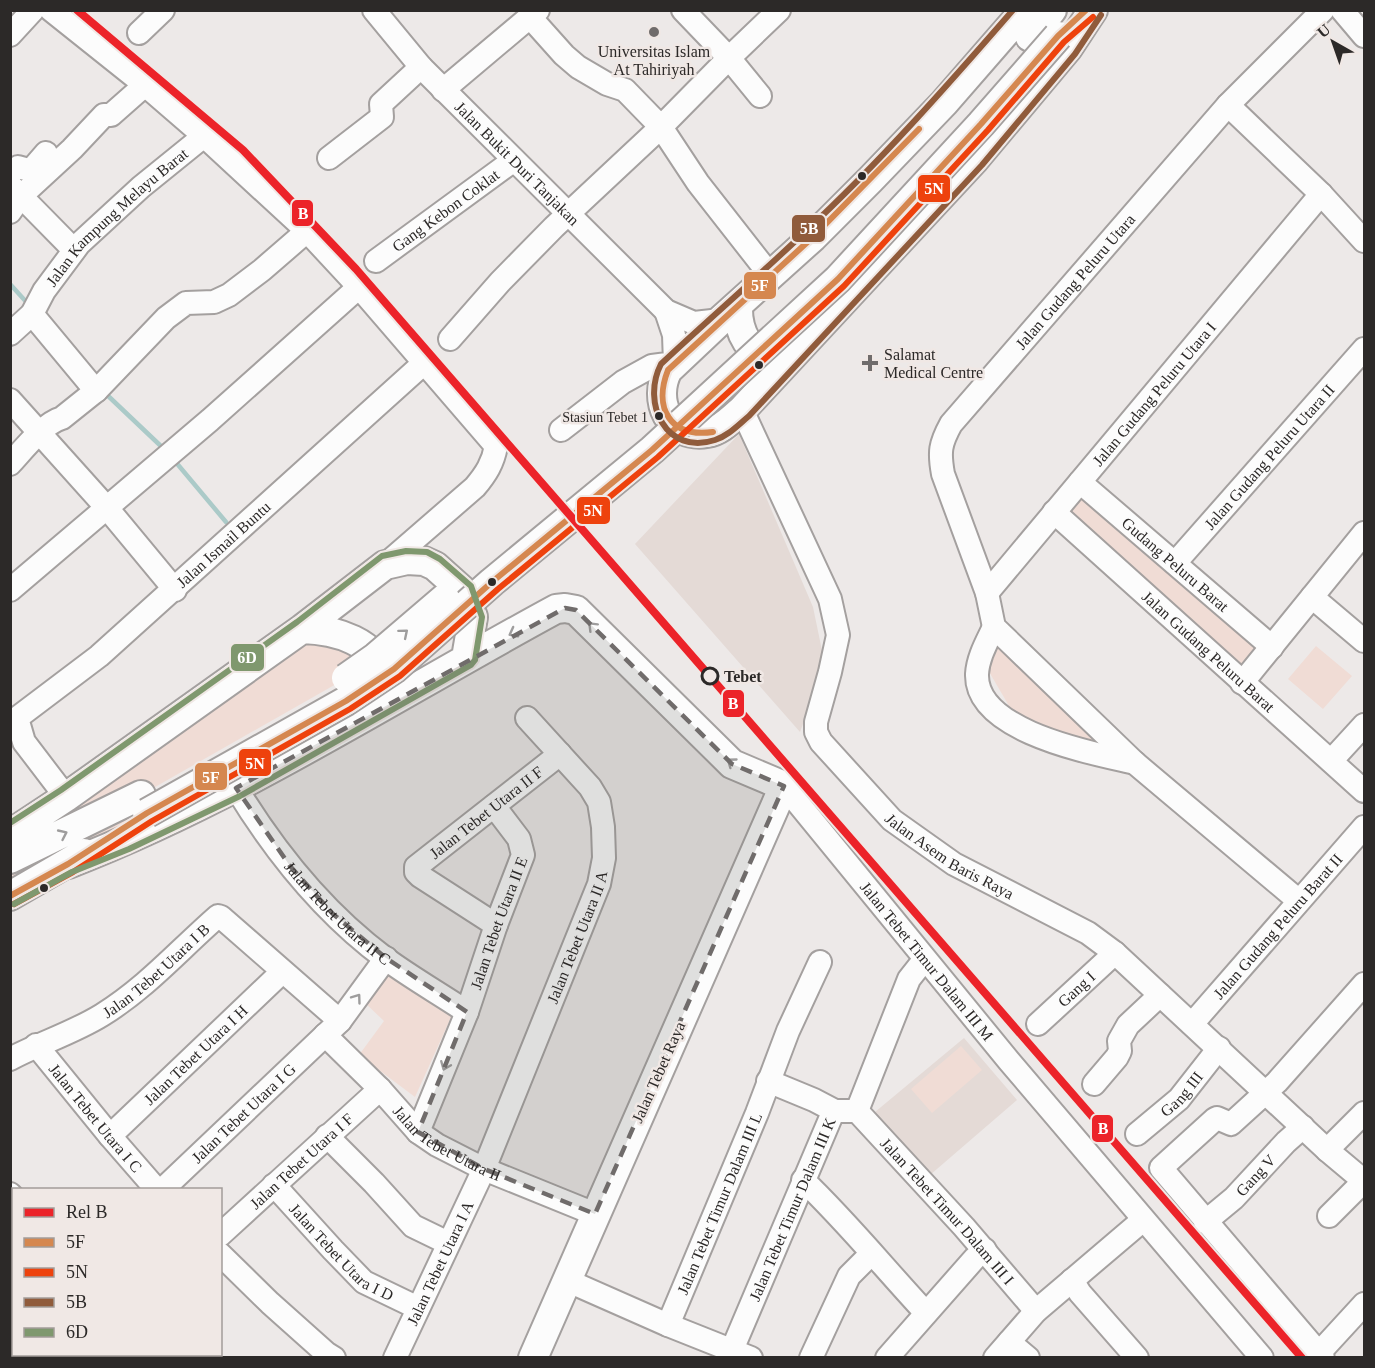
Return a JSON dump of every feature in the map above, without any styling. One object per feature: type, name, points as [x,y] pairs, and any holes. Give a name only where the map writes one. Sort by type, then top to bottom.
[{"type":"main road","points":[[1087,10],[1041,23],[944,103],[813,237],[675,363],[663,380],[661,390],[664,411],[678,427],[698,434],[709,433],[719,429],[742,410],[975,159],[1068,48],[1093,10]]},
{"type":"main road","points":[[68,864],[144,804],[352,675],[642,434],[834,258],[982,98],[1041,23]]},
{"type":"main road","points":[[730,312],[738,320],[742,334],[750,346],[762,355],[775,360],[790,360]]},
{"type":"main road","points":[[10,834],[66,797],[302,628],[385,565],[407,560],[424,561],[435,566],[464,592],[473,617],[466,658],[236,788],[125,841],[68,864],[10,896]]},
{"type":"main road","name":"Jalan Tebet Timur Dalam III M","points":[[466,658],[560,608],[576,610],[732,765],[784,786]]},
{"type":"main road","points":[[302,628],[337,633],[360,644],[379,660],[387,681],[382,701],[376,710]]},
{"type":"main road","name":"Jalan Tebet Raya","points":[[533,1358],[784,786]]},
{"type":"main road","points":[[10,859],[144,804]]},
{"type":"street","points":[[10,35],[33,10]]},
{"type":"street","points":[[51,10],[145,85],[307,231],[359,287],[496,446],[487,474],[475,487],[385,565]]},
{"type":"street","points":[[139,33],[163,10]]},
{"type":"street","name":"Jalan Bukit Duri Tanjakan","points":[[374,10],[443,90],[666,311],[694,323],[730,312]]},
{"type":"street","points":[[683,10],[729,57],[760,96]]},
{"type":"street","points":[[450,339],[500,282],[569,213],[661,127],[729,57],[779,10]]},
{"type":"street","name":"Jalan Gudang Peluru Utara","points":[[994,627],[987,593],[943,474],[940,455],[942,440],[951,424],[1227,105],[1323,10]]},
{"type":"street","points":[[1342,10],[1365,36]]},
{"type":"street","points":[[443,90],[534,14],[564,54],[578,67],[607,84],[625,90],[661,127],[698,183],[770,275]]},
{"type":"street","points":[[329,158],[382,117],[381,104],[421,67]]},
{"type":"street","points":[[74,250],[14,198],[72,149],[104,115],[111,115],[145,85]]},
{"type":"street","points":[[1227,105],[1321,194],[1365,241]]},
{"type":"street","name":"Jalan Kampung Melayu Barat","points":[[10,334],[34,309],[74,250],[141,187],[204,136]]},
{"type":"street","points":[[10,173],[18,167],[29,170],[33,168],[46,153]]},
{"type":"street","name":"Gang Kebon Coklat","points":[[376,261],[514,160]]},
{"type":"street","name":"Jalan Gudang Peluru Utara I","points":[[987,593],[1321,194]]},
{"type":"street","points":[[10,464],[39,434],[99,388],[166,318],[186,303],[213,302],[229,295],[307,231]]},
{"type":"street","points":[[10,590],[171,453],[359,287]]},
{"type":"street","points":[[34,309],[99,388]]},
{"type":"street","name":"Jalan Bukit Duri Tanjakan","points":[[666,311],[674,335],[675,363]]},
{"type":"street","name":"Jalan Gudang Peluru Utara II","points":[[1175,563],[1365,349]]},
{"type":"street","name":"Jalan Ismail Buntu","points":[[66,797],[16,725],[175,590],[424,363]]},
{"type":"street","points":[[561,430],[623,382],[652,366],[675,363]]},
{"type":"street","points":[[10,400],[107,508],[175,590]]},
{"type":"street","name":"Jalan Asem Baris Raya","points":[[742,410],[830,599],[838,635],[816,722],[816,732],[821,742],[892,820],[954,864],[1088,933],[1115,953],[1327,1150],[1365,1181]]},
{"type":"street","name":"Gudang Peluru Barat","points":[[1080,482],[1272,647]]},
{"type":"street","name":"Jalan Gudang Peluru Barat","points":[[1054,512],[1365,791]]},
{"type":"street","points":[[1242,683],[1365,532]]},
{"type":"street","points":[[1312,597],[1365,641]]},
{"type":"street","points":[[1135,763],[1076,750],[1015,727],[997,714],[979,687],[977,676],[982,651],[994,627],[1135,763],[1299,901]]},
{"type":"street","name":"Jalan Tebet Utara II A","points":[[484,1169],[599,884],[604,858],[599,802],[590,787],[527,718]]},
{"type":"street","points":[[1331,761],[1364,726]]},
{"type":"street","name":"Jalan Tebet Utara II F","points":[[496,925],[420,876],[416,871],[416,866],[560,754]]},
{"type":"street","name":"Jalan Tebet Timur Dalam III M","points":[[784,786],[924,960],[1262,1358]]},
{"type":"street","name":"Jalan Tebet Utara II C","points":[[236,788],[278,849],[333,914],[386,958],[467,1012]]},
{"type":"street","name":"Jalan Tebet Utara II E","points":[[418,1132],[467,1012],[496,925],[523,855],[519,839],[494,806]]},
{"type":"street","name":"Jalan Gudang Peluru Barat II","points":[[1192,1024],[1365,827]]},
{"type":"street","name":"Jalan Tebet Utara I B","points":[[10,1059],[103,1014],[160,971],[218,916],[282,972],[333,1028]]},
{"type":"street","name":"Gang I","points":[[1038,1024],[1115,953]]},
{"type":"street","name":"Jalan Tebet Utara I G","points":[[164,1188],[333,1028],[386,958]]},
{"type":"street","name":"Jalan Tebet Timur Dalam III K","points":[[741,1354],[803,1180],[846,1111],[909,979],[924,960]]},
{"type":"street","name":"Jalan Tebet Timur Dalam III L","points":[[668,1325],[757,1113],[768,1080],[820,962]]},
{"type":"street","name":"Jalan Tebet Utara I H","points":[[110,1136],[282,972]]},
{"type":"street","points":[[1365,984],[1267,1093],[1230,1124],[1215,1119],[1162,1165],[1161,1171],[1321,1355],[1365,1304]]},
{"type":"street","points":[[1094,1084],[1119,1053],[1119,1041],[1128,1025],[1160,995]]},
{"type":"street","name":"Jalan Tebet Utara II","points":[[333,1028],[380,1089],[418,1132],[437,1145],[484,1169],[595,1214]]},
{"type":"street","name":"Jalan Tebet Utara I C","points":[[36,1045],[155,1188]]},
{"type":"street","name":"Gang III","points":[[1137,1134],[1179,1099],[1219,1048]]},
{"type":"street","points":[[768,1080],[846,1111]]},
{"type":"street","name":"Jalan Tebet Utara I F","points":[[222,1233],[380,1089]]},
{"type":"street","name":"Jalan Tebet Timur Dalam III I","points":[[846,1111],[986,1250],[1036,1311]]},
{"type":"street","points":[[1327,1150],[1365,1113]]},
{"type":"street","name":"Gang V","points":[[1205,1222],[1234,1198],[1303,1126]]},
{"type":"street","points":[[327,1136],[413,1226],[448,1243]]},
{"type":"street","name":"Jalan Tebet Utara I A","points":[[395,1358],[484,1169]]},
{"type":"street","points":[[803,1180],[835,1211],[926,1313]]},
{"type":"street","points":[[1329,1216],[1365,1181]]},
{"type":"street","name":"Jalan Tebet Utara I D","points":[[274,1185],[364,1282],[418,1308]]},
{"type":"street","points":[[1028,1358],[1002,1349],[1036,1311],[1143,1220]]},
{"type":"street","points":[[887,1358],[975,1258],[986,1250]]},
{"type":"street","points":[[811,1358],[849,1276],[871,1254]]},
{"type":"street","points":[[222,1256],[270,1303],[334,1358]]},
{"type":"street","points":[[566,1280],[741,1354]]},
{"type":"street","points":[[1072,1280],[1137,1358]]},
{"type":"highlighted area","points":[[565,608],[576,610],[732,764],[784,786],[595,1214],[484,1169],[418,1132],[467,1012],[386,958],[333,914],[290,866],[236,788]]},
{"type":"shaded area","points":[[739,434],[813,607],[825,665],[800,732],[635,544]]},
{"type":"shaded area","points":[[1081,492],[1258,647],[1242,665],[1065,510]]},
{"type":"shaded area","points":[[302,629],[360,644],[352,675],[141,795],[147,813],[68,864],[11,896],[11,834]]},
{"type":"shaded area","points":[[999,636],[1111,750],[1074,738],[1012,711],[988,670]]},
{"type":"shaded area","points":[[1316,646],[1352,676],[1323,709],[1288,679]]},
{"type":"shaded area","points":[[386,968],[453,1013],[415,1097],[359,1055],[384,1021],[363,1001]]},
{"type":"shaded area","points":[[964,1038],[1017,1100],[930,1175],[875,1112]]},
{"type":"shaded area","points":[[961,1046],[982,1070],[932,1113],[911,1089]]},
{"type":"waterway","points":[[10,284],[29,305]]},
{"type":"waterway","points":[[105,393],[164,449]]},
{"type":"waterway","points":[[174,460],[226,522]]},
{"type":"rail line","name":"B","points":[[77,10],[243,150],[356,269],[1302,1358]]},
{"type":"transit line","name":"5B","points":[[1013,10],[887,151],[788,248],[661,364],[654,395],[656,409],[662,423],[671,433],[683,440],[698,443],[715,440],[729,433],[749,416],[982,165],[1075,54],[1101,15]]},
{"type":"transit line","name":"5F","points":[[10,896],[68,864],[147,813],[346,701],[394,669],[492,582],[652,450],[838,279],[981,124],[1058,36],[1086,10]]},
{"type":"transit line","name":"5N","points":[[14,904],[73,872],[152,821],[350,709],[400,676],[498,589],[658,457],[844,286],[988,130],[1064,42],[1093,17]]},
{"type":"transit line","name":"5F","points":[[713,432],[698,433],[686,430],[669,418],[664,408],[663,397],[668,370],[813,237],[919,129]]},
{"type":"transit line","name":"6D","points":[[10,823],[61,790],[297,622],[382,556],[406,551],[427,552],[440,559],[471,586],[482,617],[475,660],[471,665],[240,796],[129,849],[72,872],[14,904]]},
{"type":"place","name":"Universitas Islam At Tahiriyah","points":[[654,32]]},
{"type":"place","name":"Salamat Medical Centre","points":[[870,363]]},
{"type":"place","name":"Stasiun Tebet 1","points":[[659,416]]},
{"type":"place","name":"Tebet","points":[[710,676]]}]
